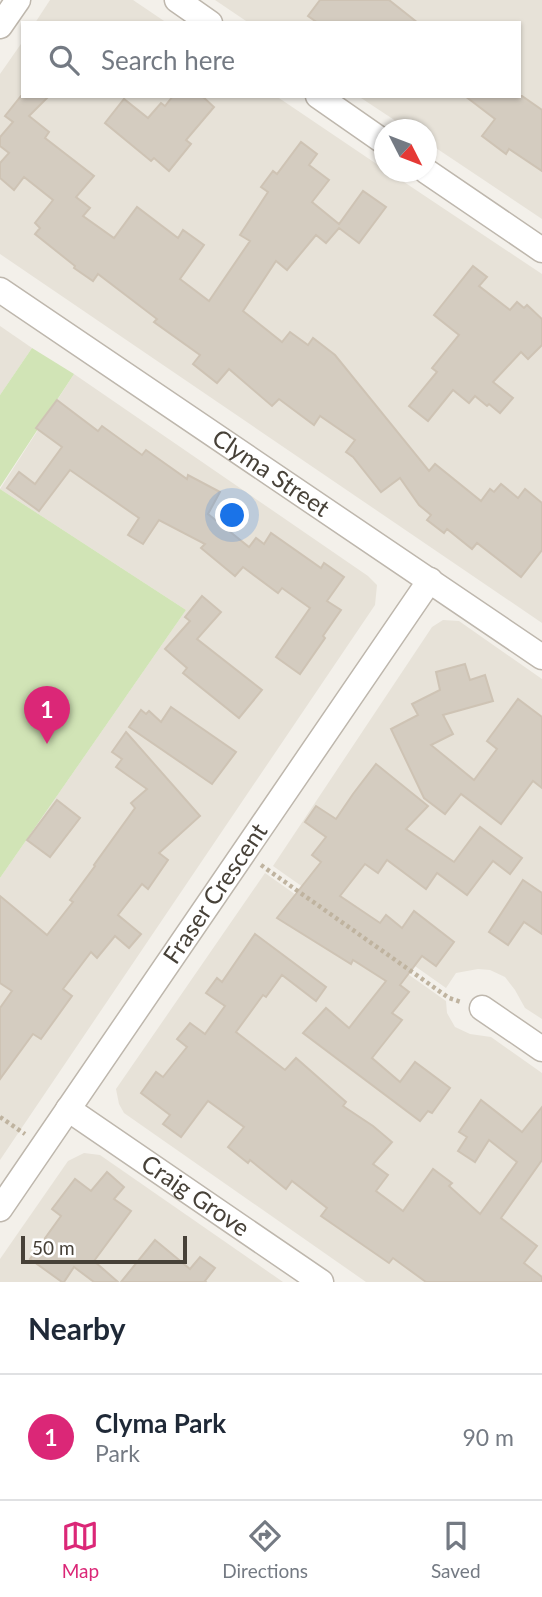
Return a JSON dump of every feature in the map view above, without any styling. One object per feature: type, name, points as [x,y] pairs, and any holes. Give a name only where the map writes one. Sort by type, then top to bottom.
[{"type":"street","points":[[0,26],[18,0]]},
{"type":"street","points":[[177,0],[208,21]]},
{"type":"street","points":[[321,98],[374,135]]},
{"type":"street","points":[[437,178],[542,250]]},
{"type":"street","name":"Clyma Street","points":[[0,290],[542,657]]},
{"type":"street","name":"Fraser Crescent","points":[[0,1209],[430,580]]},
{"type":"street","points":[[482,1008],[542,1049]]},
{"type":"street","name":"Craig Grove","points":[[68,1109],[321,1282]]},
{"type":"path","points":[[243,852],[449,998],[482,1008]]},
{"type":"path","points":[[0,1117],[43,1146]]},
{"type":"shaded area","points":[[50,0],[133,0],[164,21],[36,21]]},
{"type":"shaded area","points":[[215,0],[542,0],[542,219],[437,149],[437,119],[393,119],[361,98],[521,98],[521,21],[246,21]]},
{"type":"shaded area","points":[[21,44],[21,98],[279,98],[374,162],[374,182],[404,182],[542,274],[542,623],[0,254],[0,74]]},
{"type":"shaded area","points":[[0,326],[32,348],[0,395]]},
{"type":"shaded area","points":[[74,374],[368,576],[377,585],[375,605],[0,1160],[0,878],[186,610],[0,489]]},
{"type":"shaded area","points":[[443,620],[459,621],[542,679],[542,1019],[525,1008],[505,977],[490,970],[456,973],[446,988],[273,866],[432,627]]},
{"type":"shaded area","points":[[265,873],[446,1001],[447,1013],[455,1027],[470,1034],[491,1037],[542,1073],[542,1282],[366,1282],[124,1113],[116,1089]]},
{"type":"shaded area","points":[[84,1153],[100,1155],[283,1282],[0,1282],[0,1259],[68,1161]]},
{"type":"green space","points":[[32,348],[74,374],[0,487],[0,395]]},
{"type":"green space","points":[[0,489],[186,610],[0,878]]},
{"type":"building","points":[[320,0],[389,0],[415,21],[315,21],[308,16]]},
{"type":"building","points":[[21,96],[47,98],[29,116],[49,132],[45,138],[94,176],[76,197],[90,208],[83,216],[114,238],[137,207],[178,238],[183,230],[204,245],[180,279],[209,301],[250,241],[240,235],[268,192],[261,187],[273,171],[277,174],[301,142],[317,154],[309,165],[329,180],[312,202],[339,224],[363,191],[386,207],[359,243],[339,228],[326,243],[316,235],[287,270],[276,261],[243,311],[282,342],[290,332],[308,345],[313,338],[335,355],[429,471],[435,464],[481,501],[490,489],[494,492],[501,484],[518,498],[525,489],[542,503],[542,550],[521,577],[477,543],[472,549],[447,529],[444,533],[427,520],[431,515],[419,505],[400,478],[381,492],[346,452],[355,440],[320,416],[314,425],[279,399],[272,406],[229,369],[217,383],[193,364],[200,355],[154,322],[157,319],[98,274],[93,281],[74,268],[75,266],[35,234],[40,228],[35,223],[53,200],[24,177],[14,190],[0,178],[0,163],[9,153],[0,146],[0,137],[13,122],[5,116]]},
{"type":"building","points":[[522,96],[542,110],[542,171],[509,149],[506,154],[482,136],[495,119],[468,98]]},
{"type":"building","points":[[171,98],[204,98],[214,107],[186,140],[191,144],[169,171],[154,158],[151,161],[105,123],[124,99],[148,118],[161,103],[165,106]]},
{"type":"building","points":[[473,266],[487,277],[479,286],[510,310],[517,302],[524,308],[527,305],[542,319],[542,345],[528,359],[521,352],[493,382],[513,398],[500,413],[475,396],[469,403],[453,390],[428,421],[409,406],[437,372],[432,368],[459,335],[434,315]]},
{"type":"building","points":[[57,400],[98,431],[102,426],[142,455],[146,450],[187,479],[188,475],[220,492],[208,514],[249,547],[256,538],[264,544],[271,533],[321,568],[324,563],[344,577],[327,601],[341,610],[300,674],[276,657],[310,608],[282,588],[278,593],[243,567],[235,576],[201,548],[205,544],[159,520],[143,544],[128,535],[139,518],[70,470],[39,511],[7,488],[19,472],[35,484],[62,447],[36,428]]},
{"type":"building","points":[[202,596],[221,612],[197,639],[262,690],[239,718],[183,673],[187,668],[165,649],[190,621],[185,617]]},
{"type":"building","points":[[465,664],[470,680],[485,675],[493,701],[443,715],[453,734],[431,745],[474,780],[497,749],[487,741],[518,699],[542,717],[542,788],[533,781],[501,824],[461,794],[445,814],[424,798],[391,729],[418,715],[412,704],[440,690],[436,672]]},
{"type":"building","points":[[171,707],[236,752],[212,784],[129,727],[141,710],[146,714],[149,711],[161,722]]},
{"type":"building","points":[[126,732],[200,816],[159,853],[168,860],[148,889],[142,884],[118,915],[141,934],[129,948],[115,936],[97,958],[91,952],[63,989],[72,996],[41,1039],[33,1034],[0,1079],[0,1008],[12,991],[0,983],[0,896],[47,935],[73,902],[70,900],[135,808],[131,803],[147,789],[116,767],[122,759],[112,752]]},
{"type":"building","points":[[376,764],[428,806],[406,829],[454,862],[480,827],[522,858],[510,874],[493,861],[467,895],[437,873],[426,889],[387,860],[378,873],[365,864],[340,896],[380,923],[386,915],[402,928],[414,911],[454,942],[436,966],[422,956],[400,985],[409,992],[392,1013],[402,1020],[372,1058],[400,1082],[415,1062],[450,1088],[432,1113],[428,1111],[420,1121],[303,1033],[326,1008],[349,1028],[386,981],[353,960],[351,964],[277,918],[321,862],[312,855],[326,837],[305,822],[316,806],[336,819]]},
{"type":"building","points":[[57,800],[80,818],[50,857],[27,840]]},
{"type":"building","points":[[523,880],[542,893],[542,934],[524,922],[508,945],[489,932]]},
{"type":"building","points":[[255,934],[326,987],[316,1001],[282,975],[266,997],[263,995],[236,1032],[285,1070],[296,1058],[346,1102],[343,1106],[392,1142],[373,1164],[388,1175],[376,1191],[403,1211],[433,1169],[452,1183],[449,1186],[480,1214],[517,1162],[489,1140],[475,1162],[458,1151],[467,1137],[459,1132],[481,1100],[522,1132],[542,1107],[542,1160],[501,1218],[537,1246],[524,1263],[542,1277],[542,1282],[426,1282],[393,1258],[389,1263],[321,1216],[327,1208],[292,1181],[286,1189],[250,1160],[248,1163],[228,1147],[244,1127],[208,1101],[181,1137],[163,1124],[170,1115],[141,1093],[156,1072],[163,1077],[187,1047],[177,1039],[190,1023],[205,1034],[225,1006],[206,993],[217,978],[222,982]]},
{"type":"building","points":[[107,1172],[124,1187],[114,1199],[131,1211],[94,1261],[118,1282],[94,1282],[74,1267],[62,1282],[30,1259],[61,1216],[52,1209],[75,1179],[91,1191]]},
{"type":"building","points":[[155,1240],[190,1269],[200,1257],[215,1268],[206,1282],[121,1282]]},
{"type":"place","name":"Clyma Park","points":[[47,744]]}]
